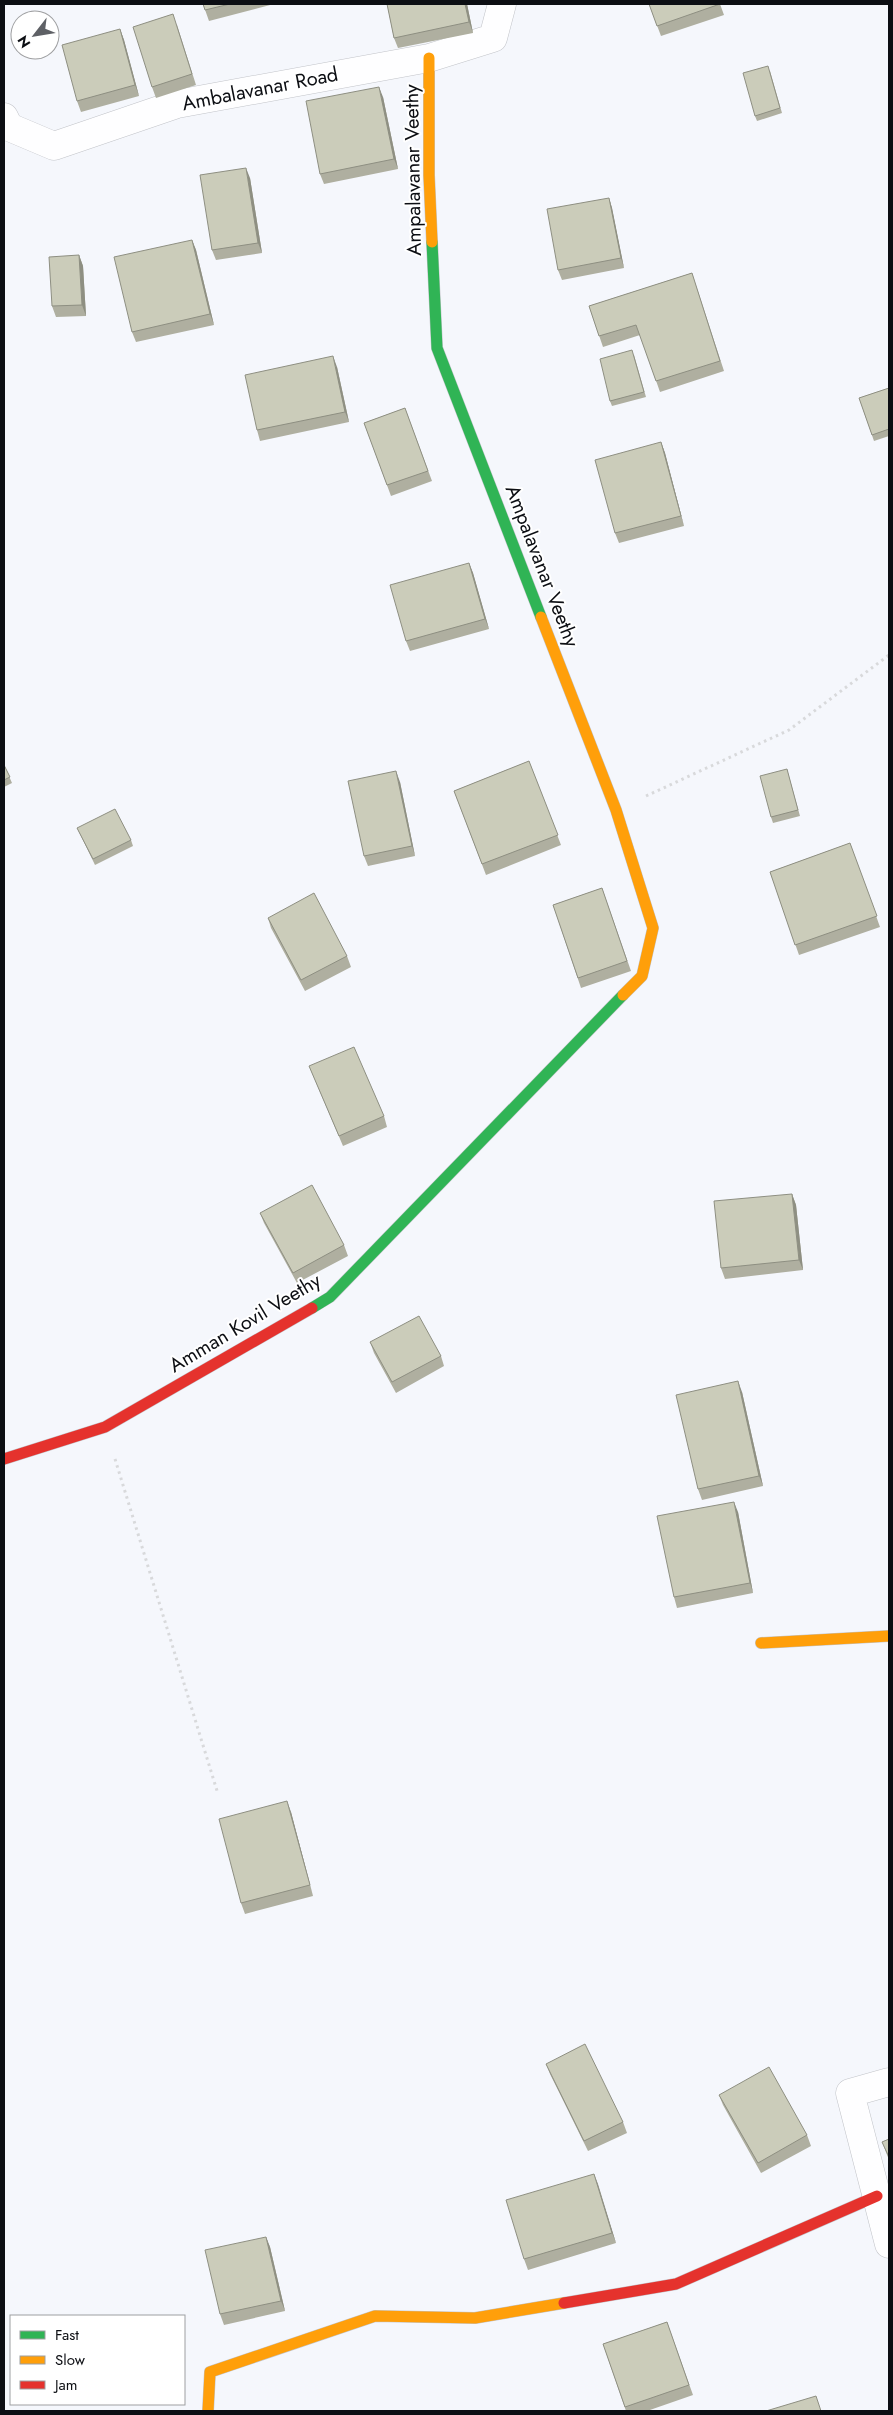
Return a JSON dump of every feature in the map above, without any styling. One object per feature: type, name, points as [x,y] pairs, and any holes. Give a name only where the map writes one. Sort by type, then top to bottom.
[{"type":"street","name":"Ambalavanar Road","points":[[4,117],[9,127],[54,146],[177,104],[429,58],[493,38],[502,4]]},
{"type":"street","name":"Ampalavanar Veethy","points":[[429,58],[429,175],[437,348],[616,810],[653,928],[642,976],[570,1051]]},
{"type":"street","name":"Amman Kovil Veethy","points":[[4,1459],[105,1427],[330,1297],[570,1051]]},
{"type":"street","points":[[761,1644],[889,1636]]},
{"type":"street","points":[[889,2082],[850,2093],[889,2244]]},
{"type":"street","points":[[208,2411],[210,2372],[375,2316],[475,2318],[676,2284],[877,2196]]},
{"type":"path","points":[[616,810],[789,730],[889,656]]},
{"type":"path","points":[[105,1427],[218,1794]]},
{"type":"building","points":[[203,4],[230,4],[205,10]]},
{"type":"building","points":[[387,4],[465,4],[469,22],[394,38]]},
{"type":"building","points":[[649,4],[720,4],[657,26]]},
{"type":"building","points":[[173,14],[192,74],[152,87],[133,27]]},
{"type":"building","points":[[120,29],[135,85],[77,101],[62,45]]},
{"type":"building","points":[[768,66],[780,108],[755,116],[743,73]]},
{"type":"building","points":[[379,87],[394,159],[320,174],[306,101]]},
{"type":"building","points":[[246,168],[258,243],[212,250],[200,175]]},
{"type":"building","points":[[609,198],[621,258],[558,270],[547,209]]},
{"type":"building","points":[[192,240],[210,314],[132,332],[114,257]]},
{"type":"building","points":[[79,255],[82,305],[52,306],[49,257]]},
{"type":"building","points":[[692,273],[720,361],[656,381],[636,325],[599,336],[589,306]]},
{"type":"building","points":[[632,350],[644,392],[610,401],[600,359]]},
{"type":"building","points":[[333,356],[345,412],[257,430],[245,375]]},
{"type":"building","points":[[889,388],[889,429],[872,435],[859,398]]},
{"type":"building","points":[[405,408],[428,471],[387,485],[364,423]]},
{"type":"building","points":[[661,442],[681,516],[615,533],[595,460]]},
{"type":"building","points":[[469,563],[485,619],[406,641],[390,585]]},
{"type":"building","points":[[529,761],[558,835],[482,864],[454,791]]},
{"type":"building","points":[[4,765],[10,777],[4,780]]},
{"type":"building","points":[[787,769],[798,810],[771,817],[760,776]]},
{"type":"building","points":[[396,771],[412,846],[364,856],[348,781]]},
{"type":"building","points":[[115,809],[131,840],[93,859],[77,828]]},
{"type":"building","points":[[850,843],[877,916],[795,945],[770,872]]},
{"type":"building","points":[[602,888],[627,961],[578,978],[553,905]]},
{"type":"building","points":[[314,893],[347,956],[301,980],[268,918]]},
{"type":"building","points":[[354,1047],[384,1116],[339,1136],[309,1066]]},
{"type":"building","points":[[312,1185],[344,1245],[293,1273],[260,1213]]},
{"type":"building","points":[[792,1194],[799,1260],[721,1268],[714,1201]]},
{"type":"building","points":[[419,1316],[441,1356],[392,1382],[370,1342]]},
{"type":"building","points":[[738,1381],[759,1476],[698,1489],[676,1395]]},
{"type":"building","points":[[734,1502],[750,1583],[674,1597],[657,1516]]},
{"type":"building","points":[[287,1801],[310,1885],[241,1903],[219,1819]]},
{"type":"building","points":[[585,2044],[623,2122],[584,2141],[546,2064]]},
{"type":"building","points":[[769,2067],[807,2135],[758,2163],[719,2095]]},
{"type":"building","points":[[889,2139],[889,2157],[882,2142]]},
{"type":"building","points":[[594,2174],[612,2233],[524,2259],[506,2200]]},
{"type":"building","points":[[266,2237],[281,2301],[220,2314],[205,2250]]},
{"type":"building","points":[[667,2322],[689,2385],[625,2407],[603,2344]]},
{"type":"building","points":[[816,2396],[821,2411],[766,2411]]},
{"type":"traffic: fast","points":[[432,242],[437,348],[541,617]]},
{"type":"traffic: fast","points":[[312,1308],[330,1297],[623,995]]},
{"type":"traffic: slow","points":[[429,58],[429,175],[432,242]]},
{"type":"traffic: slow","points":[[541,617],[616,810],[653,928],[642,976],[623,995]]},
{"type":"traffic: slow","points":[[761,1643],[889,1636]]},
{"type":"traffic: slow","points":[[208,2411],[210,2372],[375,2316],[475,2318],[564,2303]]},
{"type":"traffic: jam","points":[[4,1459],[105,1427],[312,1308]]},
{"type":"traffic: jam","points":[[564,2303],[676,2284],[877,2196]]}]
